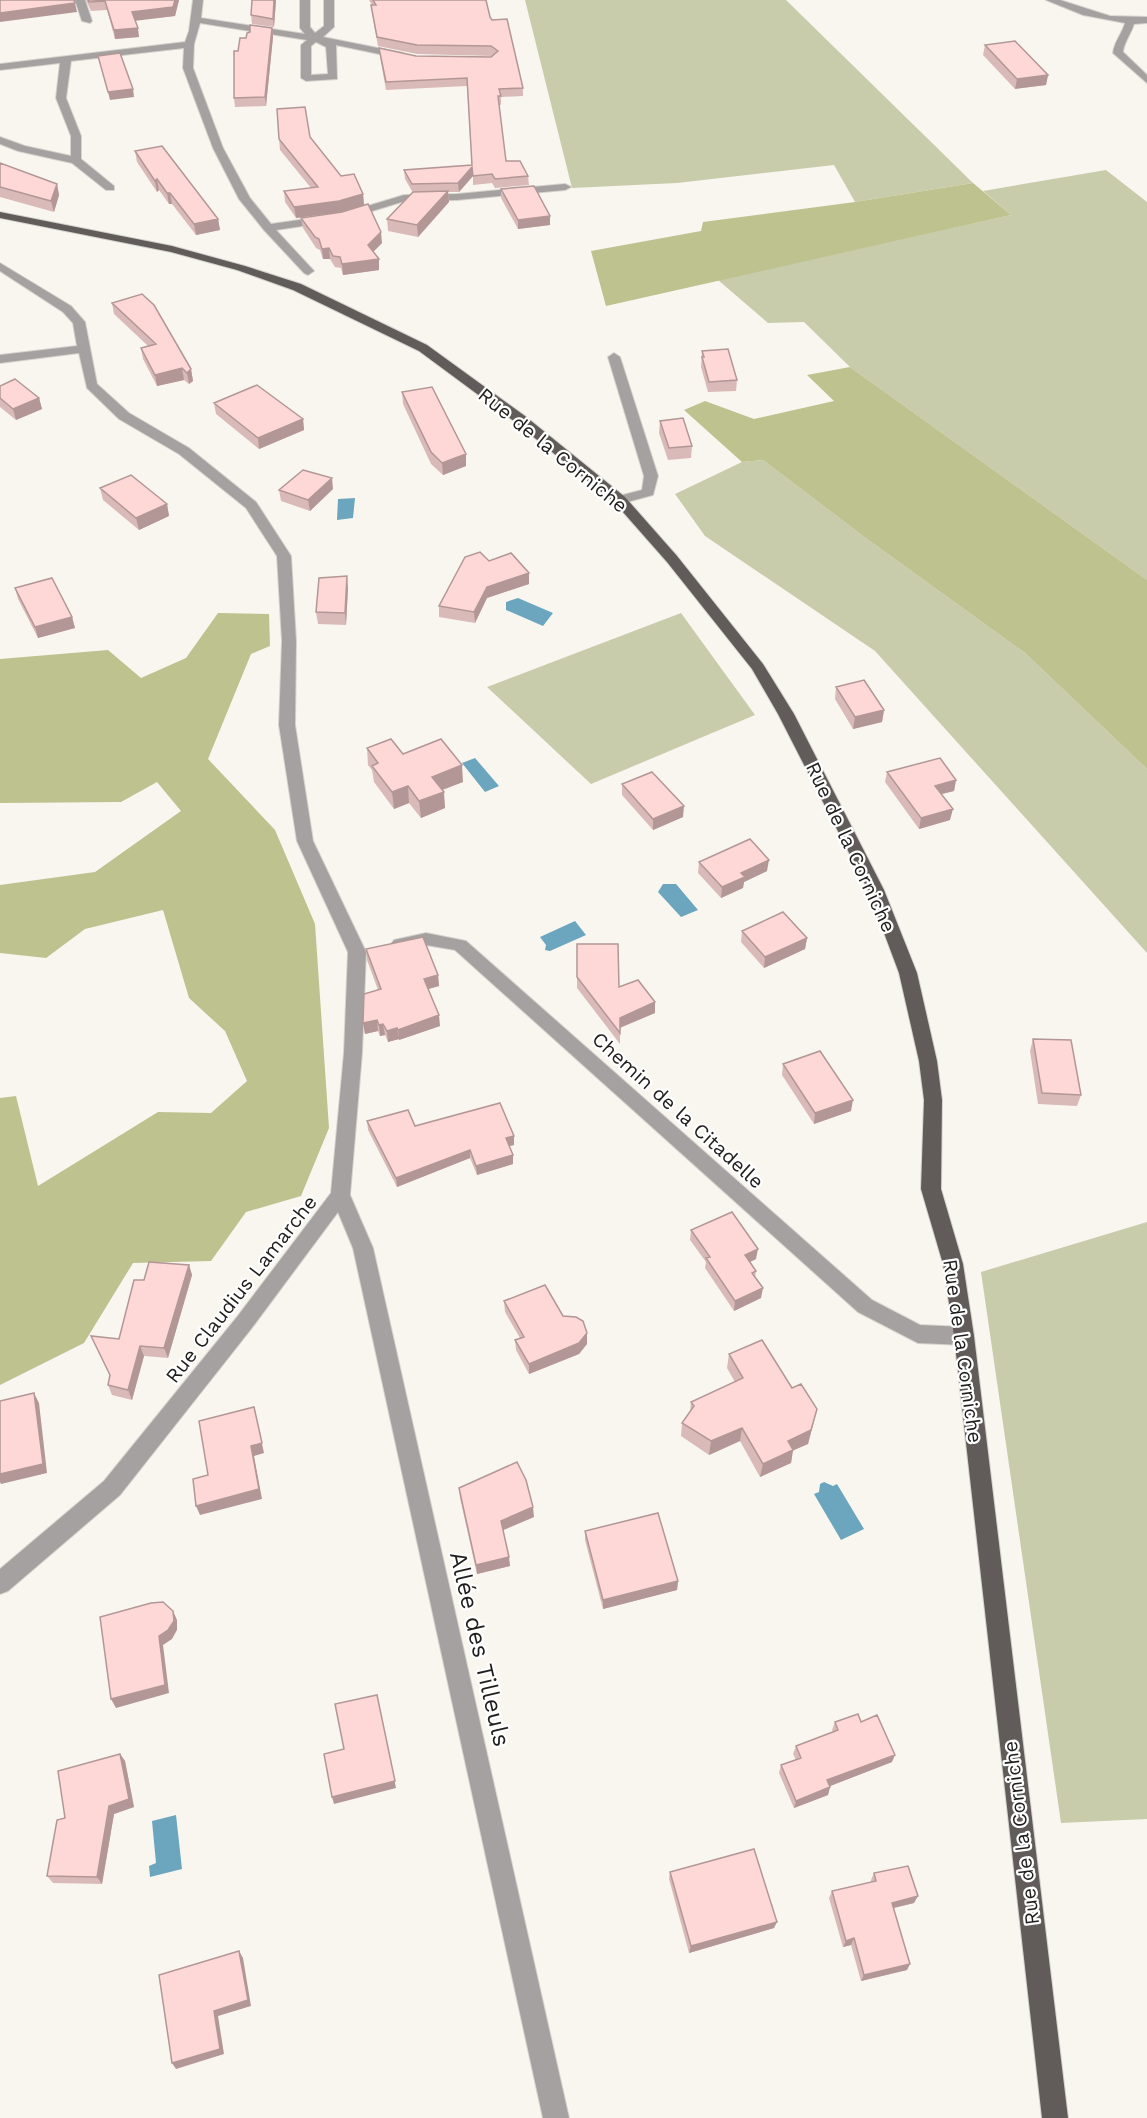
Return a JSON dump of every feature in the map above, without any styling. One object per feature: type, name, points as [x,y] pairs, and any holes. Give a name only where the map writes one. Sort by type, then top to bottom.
[{"type":"main road","name":"Rue de la Corniche","points":[[0,215],[172,249],[241,268],[297,286],[423,348],[520,419],[620,500],[672,559],[758,667],[786,714],[876,890],[908,973],[928,1061],[933,1100],[931,1189],[953,1264],[964,1336],[1055,2118]]},
{"type":"street","points":[[80,0],[87,21]]},
{"type":"street","points":[[198,0],[196,20],[189,44],[188,68],[218,148],[245,199],[308,271]]},
{"type":"street","points":[[305,0],[305,28],[315,38]]},
{"type":"street","points":[[315,38],[329,27],[329,0]]},
{"type":"street","points":[[1052,0],[1109,20],[1130,22],[1147,20]]},
{"type":"street","points":[[196,20],[315,38],[417,59]]},
{"type":"street","points":[[1130,22],[1147,30]]},
{"type":"street","points":[[1130,22],[1126,36],[1119,44],[1118,53],[1147,80]]},
{"type":"street","points":[[0,67],[189,44]]},
{"type":"street","points":[[66,58],[61,98],[76,136],[76,160]]},
{"type":"street","points":[[0,140],[22,149],[76,160],[110,188]]},
{"type":"street","points":[[268,228],[344,217],[404,198],[457,197],[565,187]]},
{"type":"street","name":"Rue Claudius Lamarche","points":[[0,266],[67,309],[79,322],[91,385],[124,416],[184,451],[251,506],[284,556],[289,641],[287,725],[305,841],[357,952],[353,1053],[340,1195],[244,1323],[112,1488],[0,1583]]},
{"type":"street","points":[[0,359],[83,349]]},
{"type":"street","points":[[614,357],[651,476],[648,492],[620,500]]},
{"type":"street","name":"Chemin de la Citadelle","points":[[357,952],[426,939],[459,945],[865,1306],[918,1334],[964,1336]]},
{"type":"street","name":"Allée des Tilleuls","points":[[340,1195],[363,1248],[556,2118]]},
{"type":"green space","points":[[525,0],[786,0],[973,183],[855,202],[834,165],[677,183],[572,188]]},
{"type":"green space","points":[[1106,170],[1147,202],[1147,580],[850,367],[804,322],[768,323],[718,280],[1011,215],[983,191]]},
{"type":"green space","points":[[973,183],[1011,215],[606,306],[591,251],[701,231],[703,222],[855,202]]},
{"type":"green space","points":[[850,367],[1147,580],[1147,769],[1025,653],[867,539],[763,460],[742,462],[684,410],[705,401],[754,419],[834,401],[807,375]]},
{"type":"green space","points":[[763,460],[867,539],[1025,653],[1147,769],[1147,953],[875,651],[705,536],[675,494],[742,462]]},
{"type":"green space","points":[[218,613],[269,614],[270,646],[251,654],[208,759],[275,830],[315,924],[329,1128],[301,1196],[246,1212],[211,1261],[133,1263],[84,1343],[0,1385],[0,1098],[16,1096],[38,1186],[158,1112],[211,1113],[247,1081],[225,1031],[189,998],[163,910],[85,929],[46,958],[0,953],[0,885],[95,872],[181,811],[157,782],[121,802],[0,803],[0,659],[108,650],[141,678],[186,658]]},
{"type":"green space","points":[[681,613],[755,715],[591,784],[487,687]]},
{"type":"green space","points":[[1147,1222],[1147,1819],[1061,1823],[981,1272]]},
{"type":"water","points":[[355,498],[353,518],[337,520],[338,499]]},
{"type":"water","points":[[518,598],[553,613],[543,626],[506,610],[506,602]]},
{"type":"water","points":[[475,758],[499,786],[485,792],[462,763]]},
{"type":"water","points":[[663,884],[676,884],[698,910],[681,917],[658,892]]},
{"type":"water","points":[[575,921],[586,935],[550,951],[545,950],[546,945],[540,937]]},
{"type":"water","points":[[824,1482],[833,1486],[837,1484],[864,1529],[841,1540],[814,1494],[819,1492],[820,1484]]},
{"type":"water","points":[[176,1815],[182,1869],[150,1877],[149,1866],[156,1863],[152,1821]]},
{"type":"building","points":[[0,0],[74,0],[75,3],[0,13]]},
{"type":"building","points":[[88,0],[175,0],[173,7],[132,12],[138,28],[114,30],[105,1],[89,2]]},
{"type":"building","points":[[252,0],[274,0],[273,19],[251,15]]},
{"type":"building","points":[[373,0],[486,0],[492,20],[507,19],[523,88],[499,89],[506,161],[520,161],[528,176],[495,179],[492,174],[473,176],[472,167],[458,183],[412,184],[404,170],[472,165],[467,78],[386,82],[379,48],[416,56],[491,57],[498,51],[491,46],[417,45],[377,37],[371,5],[376,5]]},
{"type":"building","points":[[250,25],[272,28],[265,97],[234,98],[234,51],[238,51],[240,38],[246,38],[247,33],[250,32]]},
{"type":"building","points":[[1015,41],[1048,75],[1017,79],[985,45]]},
{"type":"building","points":[[120,53],[133,89],[108,92],[98,56]]},
{"type":"building","points":[[305,107],[310,137],[341,176],[354,174],[363,194],[339,201],[294,207],[284,191],[318,187],[279,139],[277,109]]},
{"type":"building","points":[[162,146],[218,219],[194,224],[170,193],[167,193],[157,179],[155,181],[135,151]]},
{"type":"building","points":[[0,163],[57,184],[51,201],[0,187]]},
{"type":"building","points":[[534,186],[550,216],[518,220],[501,189]]},
{"type":"building","points":[[448,191],[417,225],[387,219],[413,192]]},
{"type":"building","points":[[368,204],[381,232],[368,245],[379,259],[342,264],[340,257],[333,256],[329,248],[322,249],[319,239],[301,218],[342,212]]},
{"type":"building","points":[[142,294],[154,305],[191,369],[187,373],[182,368],[155,375],[141,348],[156,344],[112,303]]},
{"type":"building","points":[[728,349],[737,380],[709,382],[702,351]]},
{"type":"building","points":[[15,379],[39,398],[13,409],[0,398],[0,386]]},
{"type":"building","points":[[257,385],[303,419],[258,438],[214,403]]},
{"type":"building","points":[[432,387],[466,454],[442,463],[431,452],[402,392]]},
{"type":"building","points":[[683,418],[692,446],[669,448],[660,421]]},
{"type":"building","points":[[303,470],[332,478],[308,500],[279,490]]},
{"type":"building","points":[[131,475],[167,504],[136,518],[100,488]]},
{"type":"building","points":[[480,552],[489,561],[511,553],[529,573],[487,587],[474,612],[439,606],[465,557]]},
{"type":"building","points":[[347,576],[345,613],[316,612],[319,578]]},
{"type":"building","points":[[52,578],[72,617],[35,627],[15,588]]},
{"type":"building","points":[[864,680],[884,710],[855,717],[836,687]]},
{"type":"building","points":[[391,739],[403,754],[441,739],[462,765],[432,777],[444,792],[419,801],[408,786],[392,792],[372,766],[378,763],[367,748]]},
{"type":"building","points":[[940,758],[956,780],[935,786],[953,809],[921,818],[887,772]]},
{"type":"building","points":[[652,772],[684,806],[653,819],[622,784]]},
{"type":"building","points":[[750,839],[769,860],[741,873],[745,877],[722,887],[699,862]]},
{"type":"building","points":[[783,912],[807,938],[765,957],[742,931]]},
{"type":"building","points":[[423,937],[438,975],[424,979],[439,1015],[398,1030],[397,1028],[387,1031],[383,1024],[379,1025],[377,1020],[363,1023],[364,994],[381,989],[366,949]]},
{"type":"building","points":[[577,944],[618,944],[619,987],[638,980],[655,1002],[620,1018],[620,1033],[577,977]]},
{"type":"building","points":[[1033,1039],[1071,1040],[1081,1095],[1042,1093]]},
{"type":"building","points":[[820,1051],[853,1100],[815,1113],[783,1064]]},
{"type":"building","points":[[500,1103],[514,1136],[506,1138],[513,1155],[476,1166],[470,1150],[396,1178],[367,1121],[408,1110],[415,1126]]},
{"type":"building","points":[[732,1212],[758,1249],[745,1255],[756,1271],[752,1273],[763,1288],[735,1301],[706,1258],[710,1257],[691,1230]]},
{"type":"building","points":[[149,1262],[189,1265],[164,1348],[140,1346],[128,1390],[108,1385],[110,1375],[91,1336],[119,1339],[134,1280],[144,1280]]},
{"type":"building","points":[[545,1285],[563,1316],[576,1317],[583,1321],[587,1333],[579,1343],[529,1364],[515,1340],[524,1337],[504,1301]]},
{"type":"building","points":[[762,1340],[792,1388],[801,1384],[817,1409],[811,1430],[788,1441],[793,1450],[763,1464],[742,1428],[711,1441],[682,1423],[694,1406],[691,1402],[743,1378],[729,1354]]},
{"type":"building","points":[[34,1393],[43,1464],[0,1474],[0,1401]]},
{"type":"building","points":[[254,1407],[262,1443],[251,1446],[259,1489],[196,1506],[193,1479],[208,1475],[199,1421]]},
{"type":"building","points":[[517,1462],[526,1480],[533,1507],[501,1521],[509,1557],[476,1565],[459,1488]]},
{"type":"building","points":[[658,1513],[678,1581],[603,1600],[585,1531]]},
{"type":"building","points":[[163,1602],[173,1611],[174,1621],[168,1630],[159,1636],[165,1685],[111,1699],[100,1617],[151,1603]]},
{"type":"building","points":[[377,1695],[395,1781],[332,1797],[324,1754],[344,1749],[335,1704]]},
{"type":"building","points":[[858,1714],[861,1722],[877,1715],[895,1755],[827,1780],[830,1787],[796,1801],[781,1765],[801,1758],[796,1746],[838,1730],[835,1722]]},
{"type":"building","points":[[120,1754],[129,1799],[109,1806],[97,1877],[47,1876],[57,1820],[65,1818],[58,1771]]},
{"type":"building","points":[[754,1849],[777,1922],[691,1946],[670,1872]]},
{"type":"building","points":[[908,1866],[918,1896],[892,1903],[910,1964],[864,1975],[854,1938],[846,1941],[832,1891],[876,1881],[874,1873]]},
{"type":"building","points":[[239,1951],[248,2000],[214,2011],[220,2049],[172,2063],[159,1975]]}]
